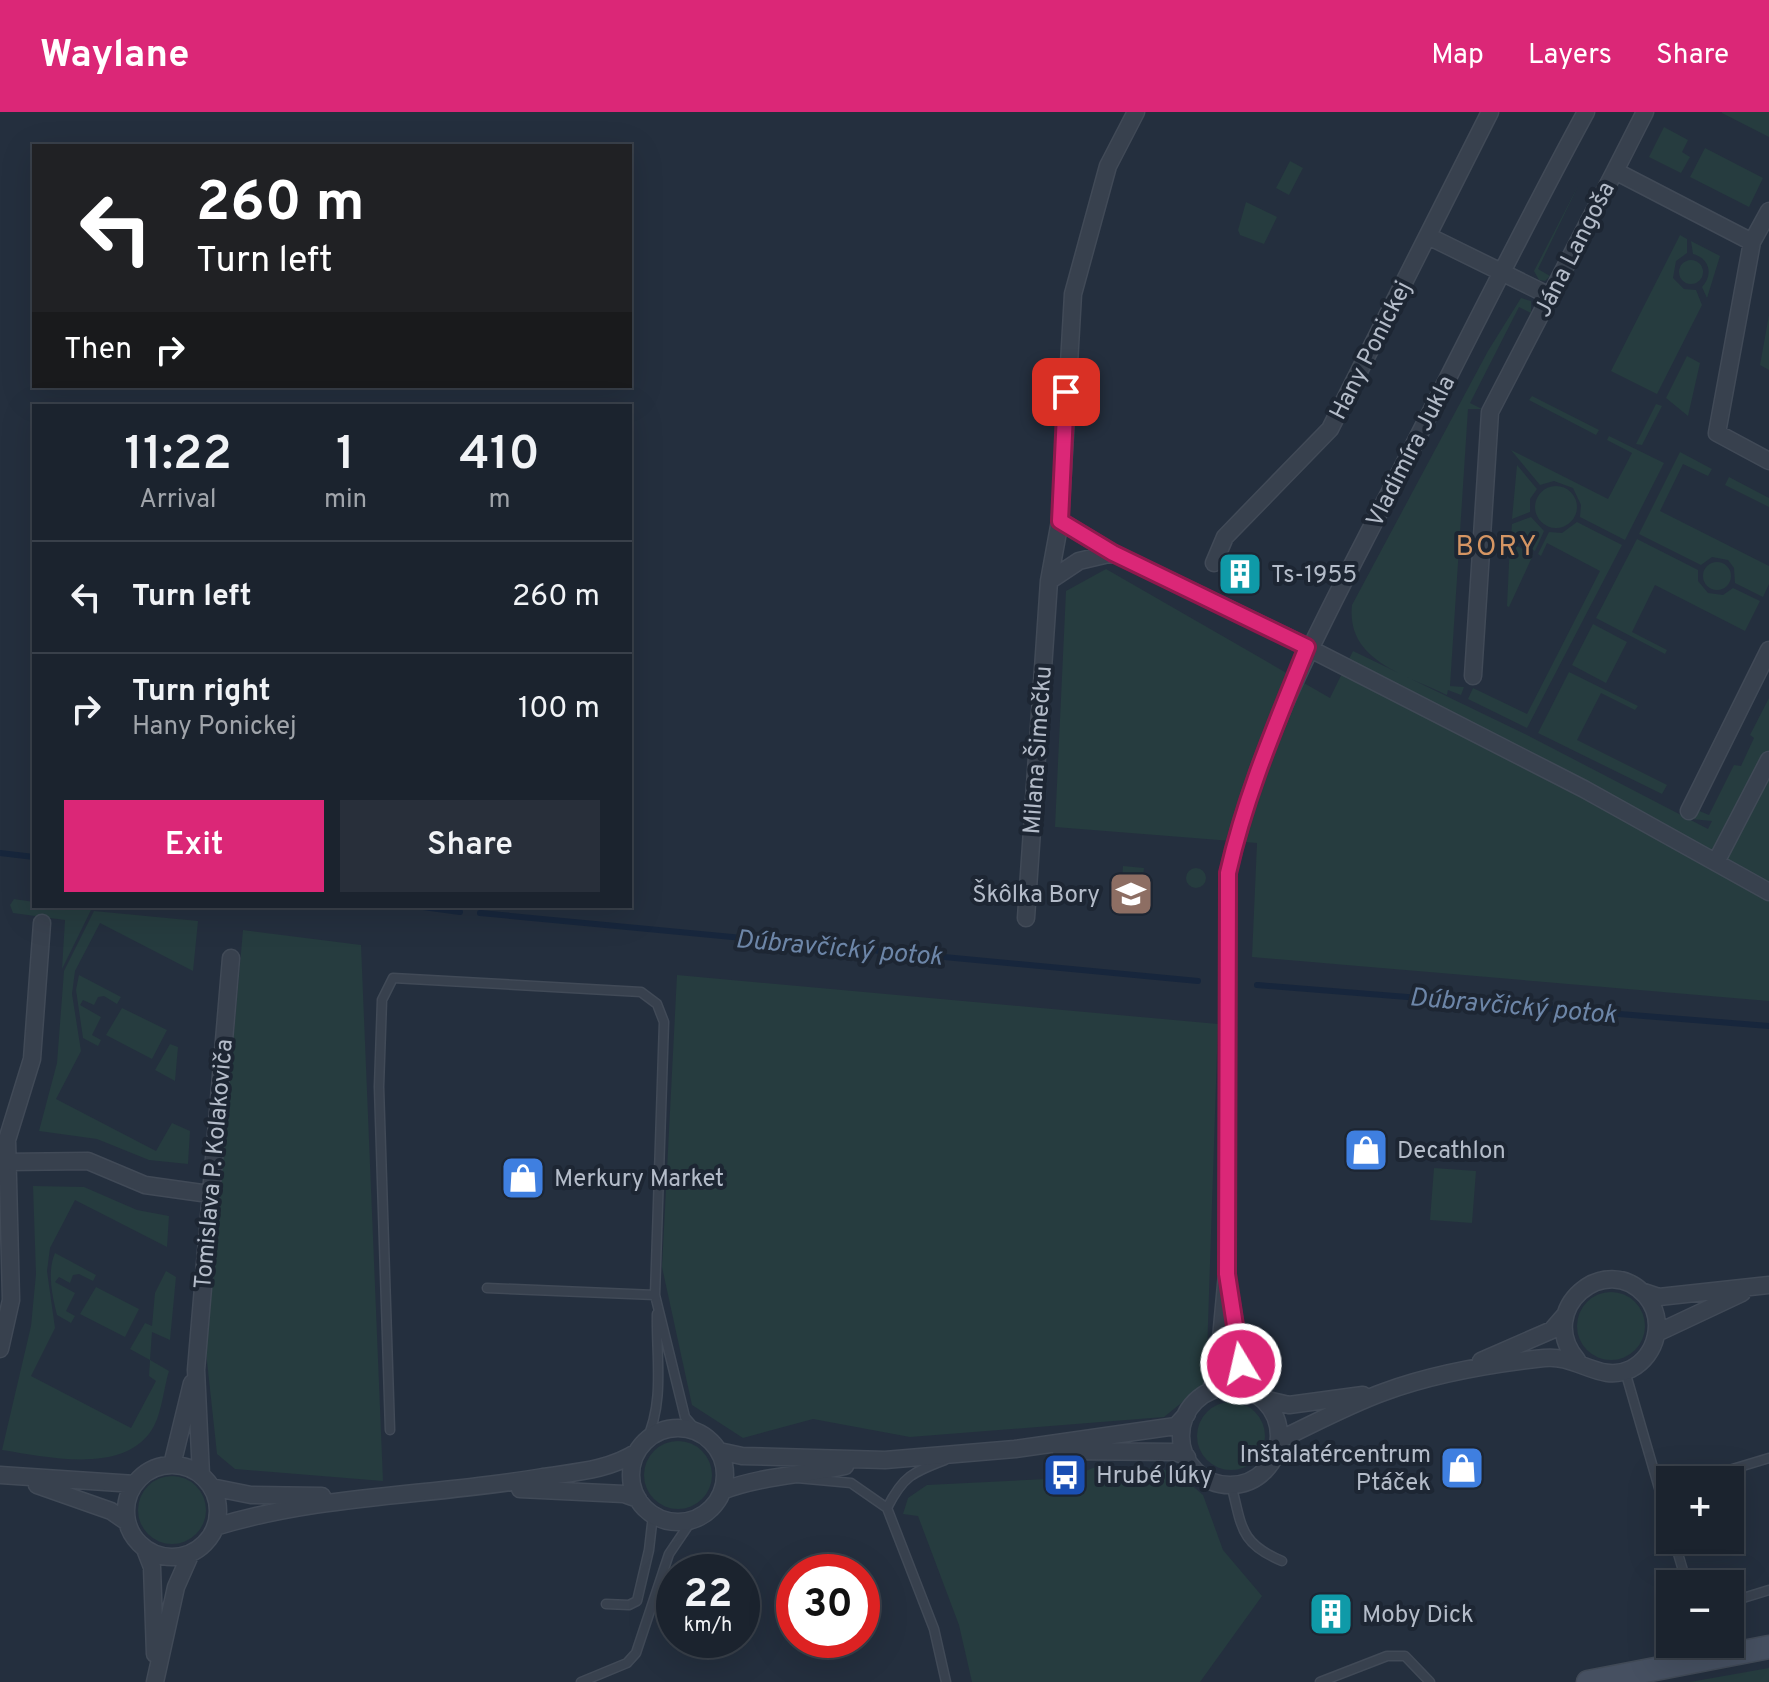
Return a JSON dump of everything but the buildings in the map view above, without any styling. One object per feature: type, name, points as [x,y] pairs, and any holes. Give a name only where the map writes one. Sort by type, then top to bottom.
[{"type":"main road","points":[[1588,1682],[1769,1647]]},
{"type":"street","points":[[1136,112],[1108,166],[1073,294],[1060,521],[1113,553],[1307,647],[1584,789],[1769,892]]},
{"type":"street","name":"Hany Ponickej","points":[[1214,563],[1225,537],[1330,429],[1490,112]]},
{"type":"street","name":"Vladimíra Jukla","points":[[1210,1391],[1218,1371],[1227,1274],[1228,873],[1239,822],[1261,757],[1307,647],[1499,272],[1586,112]]},
{"type":"street","points":[[1615,171],[1645,112]]},
{"type":"street","name":"Jána Langoša","points":[[1473,676],[1490,412],[1615,171],[1752,242]]},
{"type":"street","points":[[1769,211],[1752,242],[1717,433],[1769,461]]},
{"type":"street","points":[[1428,236],[1550,296]]},
{"type":"street","name":"Milana Šimečku","points":[[1026,918],[1049,581],[1060,521]]},
{"type":"street","points":[[1049,581],[1079,561],[1113,553]]},
{"type":"street","points":[[1689,811],[1769,650]]},
{"type":"street","points":[[1716,862],[1769,760]]},
{"type":"street","points":[[0,1349],[11,1300],[7,1140],[32,1059],[42,923]]},
{"type":"street","name":"Tomislava P. Kolakoviča","points":[[206,1481],[196,1370],[231,958]]},
{"type":"street","points":[[6,1162],[88,1161],[145,1185],[209,1194]]},
{"type":"street","name":"Vladimíra Jukla","points":[[1227,1274],[1241,1364],[1256,1395]]},
{"type":"street","points":[[1459,1371],[1552,1330],[1563,1320],[1579,1291],[1596,1282],[1622,1281],[1659,1297],[1763,1286]]},
{"type":"street","points":[[1657,1333],[1763,1286]]},
{"type":"street","points":[[215,1527],[253,1515],[363,1497],[486,1487],[619,1463],[671,1429],[698,1432],[719,1451],[742,1456],[871,1460],[1015,1449],[1176,1426],[1197,1400],[1210,1391],[1230,1387],[1289,1405],[1384,1392],[1459,1371],[1546,1358],[1577,1360],[1603,1373],[1625,1371],[1649,1353],[1657,1333],[1655,1314],[1641,1291]]},
{"type":"street","points":[[1566,1310],[1565,1340],[1577,1360]]},
{"type":"street","name":"Tomislava P. Kolakoviča","points":[[172,1465],[196,1370]]},
{"type":"street","points":[[1279,1440],[1384,1392]]},
{"type":"street","points":[[1015,1449],[1176,1452],[1187,1457],[1202,1475],[1231,1484],[1254,1478],[1266,1468],[1279,1440],[1277,1421],[1256,1395]]},
{"type":"street","points":[[1187,1414],[1182,1435],[1187,1457]]},
{"type":"street","points":[[642,1446],[631,1475],[638,1499],[653,1515],[670,1521],[692,1520],[710,1509],[722,1491],[725,1471],[719,1451]]},
{"type":"street","points":[[722,1491],[747,1481],[793,1477],[871,1460]]},
{"type":"street","points":[[191,1553],[164,1557],[145,1549],[133,1537],[127,1522],[127,1502],[135,1484],[152,1469],[172,1465],[206,1481],[251,1495],[363,1497]]},
{"type":"street","points":[[8,1476],[135,1484]]},
{"type":"street","points":[[8,1476],[111,1511],[127,1522]]},
{"type":"street","points":[[156,1680],[176,1587],[191,1553],[208,1540],[215,1527],[218,1506],[206,1481]]},
{"type":"street","points":[[486,1487],[609,1493],[638,1499]]},
{"type":"street","points":[[145,1549],[152,1567],[156,1680]]},
{"type":"lane","points":[[390,1430],[379,1087],[382,1000],[393,978],[641,992],[657,1004],[664,1022],[656,1300],[658,1400],[656,1421],[642,1446]]},
{"type":"lane","points":[[487,1288],[656,1300]]},
{"type":"lane","points":[[656,1300],[685,1417],[698,1432]]},
{"type":"lane","points":[[1625,1371],[1656,1477]]},
{"type":"lane","points":[[887,1508],[899,1485],[914,1472],[963,1453]]},
{"type":"lane","points":[[1742,1466],[1769,1458]]},
{"type":"lane","points":[[793,1477],[814,1483],[851,1483],[887,1508],[934,1629],[946,1682]]},
{"type":"lane","points":[[1231,1484],[1243,1536],[1260,1552],[1282,1561]]},
{"type":"lane","points":[[606,1604],[629,1605],[637,1601],[649,1550],[653,1515]]},
{"type":"lane","points":[[581,1682],[627,1663],[636,1653],[669,1554],[692,1520]]},
{"type":"lane","points":[[1744,1598],[1769,1590]]},
{"type":"lane","points":[[1320,1682],[1387,1656],[1405,1656],[1430,1682]]},
{"type":"green space","points":[[1722,112],[1769,112],[1769,137],[1722,113]]},
{"type":"green space","points":[[1664,127],[1688,140],[1682,152],[1690,157],[1681,173],[1649,157]]},
{"type":"green space","points":[[1705,148],[1763,178],[1749,207],[1690,177]]},
{"type":"green space","points":[[1290,161],[1303,168],[1289,195],[1276,188]]},
{"type":"green space","points":[[1578,186],[1538,269],[1550,276],[1545,281],[1539,280],[1534,271]]},
{"type":"green space","points":[[1246,202],[1277,217],[1264,244],[1240,235],[1238,230]]},
{"type":"green space","points":[[1680,235],[1687,239],[1687,253],[1676,261],[1673,278],[1684,289],[1696,290],[1702,305],[1657,394],[1611,371]]},
{"type":"green space","points":[[1691,241],[1720,256],[1707,298],[1702,287],[1708,277],[1708,267],[1703,259],[1693,254]]},
{"type":"green space","points":[[1691,260],[1700,263],[1703,272],[1700,281],[1691,284],[1682,281],[1679,272],[1682,263]]},
{"type":"green space","points":[[1521,298],[1531,301],[1531,313],[1519,307],[1470,403],[1482,409],[1468,409],[1450,686],[1464,687],[1461,695],[1448,690],[1447,695],[1397,672],[1368,653],[1358,640],[1352,605],[1488,351]]},
{"type":"green space","points":[[1769,315],[1769,370],[1760,365]]},
{"type":"green space","points":[[1687,356],[1700,363],[1688,416],[1666,398]]},
{"type":"green space","points":[[1532,396],[1599,430],[1596,435],[1529,400]]},
{"type":"green space","points":[[1656,404],[1662,406],[1642,445],[1636,444]]},
{"type":"green space","points":[[1609,436],[1664,463],[1625,540],[1580,517],[1581,505],[1573,488],[1554,481],[1540,485],[1511,450],[1608,499],[1632,453],[1607,440]]},
{"type":"green space","points":[[1680,452],[1712,469],[1708,476],[1683,464],[1660,511],[1769,566],[1769,584],[1763,597],[1735,583],[1734,568],[1728,560],[1712,557],[1701,565],[1639,534]]},
{"type":"green space","points":[[1517,465],[1537,489],[1530,499],[1530,512],[1512,519]]},
{"type":"green space","points":[[1729,477],[1769,498],[1769,507],[1725,485]]},
{"type":"green space","points":[[1556,486],[1571,492],[1577,507],[1571,522],[1556,528],[1541,522],[1535,507],[1541,492]]},
{"type":"green space","points":[[1531,517],[1544,531],[1535,551],[1511,537],[1512,524]]},
{"type":"green space","points":[[1577,522],[1622,545],[1527,728],[1468,699],[1473,688],[1527,714],[1600,571],[1547,543],[1541,556],[1538,554],[1549,532],[1562,533]]},
{"type":"green space","points":[[1637,539],[1698,570],[1698,581],[1708,593],[1723,595],[1733,588],[1760,601],[1745,631],[1655,585],[1632,632],[1667,650],[1665,654],[1596,618]]},
{"type":"green space","points":[[1510,542],[1533,555],[1509,607],[1507,606]]},
{"type":"green space","points":[[1717,562],[1727,566],[1731,576],[1727,586],[1717,590],[1707,586],[1703,576],[1707,566]]},
{"type":"green space","points":[[1106,569],[1330,698],[1353,651],[1527,735],[1708,829],[1712,821],[1691,819],[1697,810],[1709,815],[1734,765],[1741,766],[1754,738],[1750,735],[1769,698],[1769,1001],[1252,957],[1257,843],[1055,827],[1066,591]]},
{"type":"green space","points":[[1593,624],[1627,642],[1606,683],[1572,665]]},
{"type":"green space","points":[[1569,672],[1638,706],[1635,710],[1601,693],[1577,740],[1667,785],[1662,794],[1538,733]]},
{"type":"green space","points":[[1123,866],[1144,868],[1142,883],[1122,881]]},
{"type":"green space","points":[[1196,868],[1203,871],[1206,878],[1203,885],[1196,888],[1189,885],[1186,878],[1189,871]]},
{"type":"green space","points":[[14,899],[32,902],[32,908],[91,910],[62,969],[65,920],[13,913],[10,905]]},
{"type":"green space","points":[[94,911],[198,921],[193,971],[100,923],[75,971],[72,994],[81,1051],[56,1099],[156,1151],[172,1123],[190,1131],[188,1164],[149,1160],[97,1139],[39,1131],[57,1063],[64,971]]},
{"type":"green space","points":[[243,930],[361,945],[383,1481],[235,1469],[217,1454],[206,1352]]},
{"type":"green space","points":[[79,975],[121,997],[117,1004],[104,996],[98,997],[94,1005],[83,1000],[80,1005],[101,1017],[92,1035],[101,1040],[98,1046],[83,1038],[76,990]]},
{"type":"green space","points":[[677,975],[1218,1024],[1206,1383],[1164,1417],[910,1437],[813,1419],[743,1438],[692,1405],[662,1267]]},
{"type":"green space","points":[[122,1008],[167,1030],[152,1059],[106,1035]]},
{"type":"green space","points":[[170,1044],[178,1047],[175,1081],[155,1070]]},
{"type":"green space","points":[[1434,1168],[1476,1171],[1472,1223],[1430,1220]]},
{"type":"green space","points":[[33,1186],[84,1187],[137,1210],[169,1216],[167,1247],[75,1200],[50,1248],[47,1271],[55,1328],[31,1376],[131,1428],[156,1381],[149,1376],[150,1360],[169,1371],[154,1426],[142,1442],[125,1452],[106,1457],[63,1459],[2,1450],[31,1326],[36,1274]]},
{"type":"green space","points":[[55,1253],[96,1275],[93,1281],[79,1274],[73,1275],[70,1283],[59,1277],[55,1282],[75,1293],[66,1311],[75,1316],[71,1323],[57,1315],[55,1307],[51,1275]]},
{"type":"green space","points":[[166,1271],[176,1277],[170,1340],[152,1332],[150,1360],[130,1349],[145,1323],[152,1326],[155,1293]]},
{"type":"green space","points":[[96,1287],[139,1309],[125,1337],[80,1314]]},
{"type":"green space","points":[[1611,1292],[1635,1302],[1645,1326],[1635,1350],[1611,1360],[1587,1350],[1577,1326],[1587,1302]]},
{"type":"green space","points":[[1231,1402],[1255,1412],[1265,1436],[1255,1460],[1231,1470],[1207,1460],[1197,1436],[1207,1412]]},
{"type":"green space","points":[[678,1441],[702,1451],[712,1475],[702,1499],[678,1509],[654,1499],[644,1475],[654,1451]]},
{"type":"green space","points":[[1098,1466],[1162,1469],[1181,1476],[1203,1495],[1223,1550],[1262,1596],[1200,1682],[972,1682],[959,1625],[918,1516],[903,1514],[908,1498],[927,1485],[1068,1478]]},
{"type":"green space","points":[[172,1476],[196,1486],[206,1510],[196,1534],[172,1544],[148,1534],[138,1510],[148,1486]]},
{"type":"green space","points":[[1769,1668],[1769,1682],[1690,1682]]},
{"type":"waterway","name":"Dúbravčický potok","points":[[0,853],[32,857]]},
{"type":"waterway","name":"Dúbravčický potok","points":[[431,908],[460,912]]},
{"type":"waterway","name":"Dúbravčický potok","points":[[480,913],[1198,981]]},
{"type":"waterway","name":"Dúbravčický potok","points":[[1257,985],[1769,1026]]},
{"type":"place","name":"Ts-1955","points":[[1240,574]]},
{"type":"place","name":"Škôlka Bory","points":[[1131,894]]},
{"type":"place","name":"Decathlon","points":[[1366,1150]]},
{"type":"place","name":"Merkury Market","points":[[523,1178]]},
{"type":"place","name":"Inštalatércentrum Ptáček","points":[[1462,1468]]},
{"type":"place","name":"Hrubé lúky","points":[[1065,1475]]},
{"type":"place","name":"Moby Dick","points":[[1331,1614]]},
{"type":"district","name":"BORY","points":[[1497,545]]},
{"type":"route","points":[[1066,392],[1060,521],[1080,536],[1113,553],[1307,647],[1261,757],[1239,822],[1228,873],[1227,1274],[1241,1364]]}]
